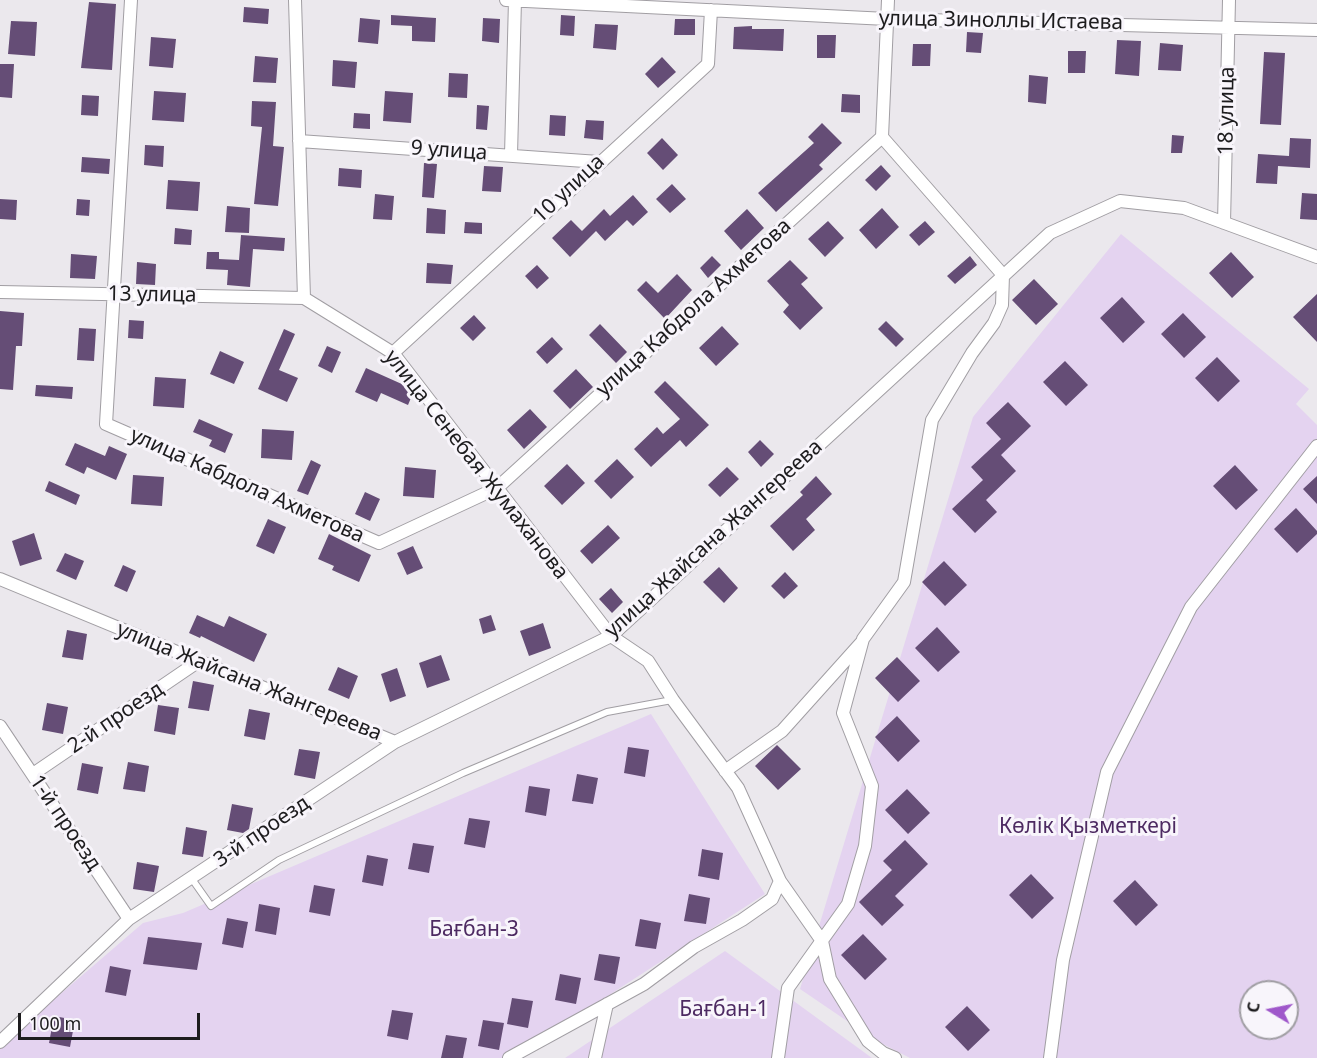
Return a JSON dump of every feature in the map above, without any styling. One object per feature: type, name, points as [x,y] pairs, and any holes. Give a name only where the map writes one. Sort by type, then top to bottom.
[{"type":"street","name":"улица Кабдола Ахметова","points":[[131,0],[106,424],[379,543],[497,488],[882,137]]},
{"type":"street","points":[[295,0],[304,298]]},
{"type":"street","name":"улица Зиноллы Истаева","points":[[506,0],[887,19],[1317,30]]},
{"type":"street","points":[[511,155],[515,0]]},
{"type":"street","points":[[725,771],[782,731],[864,639],[904,582],[932,420],[972,353],[994,323],[1002,305],[1003,275],[882,137],[888,0]]},
{"type":"street","name":"18 улица","points":[[1224,223],[1229,0]]},
{"type":"street","name":"10 улица","points":[[393,353],[708,64],[711,10]]},
{"type":"street","name":"9 улица","points":[[299,141],[599,162]]},
{"type":"street","name":"улица Жайсана Жангереева","points":[[0,579],[394,742],[611,636],[1050,232],[1120,201],[1184,208],[1317,257]]},
{"type":"street","name":"13 улица","points":[[0,292],[304,298]]},
{"type":"street","name":"улица Сенебая Жумаханова","points":[[304,298],[393,353],[611,636],[648,661],[672,700],[738,788],[780,880],[822,941]]},
{"type":"street","points":[[1050,1058],[1063,960],[1107,772],[1191,607],[1317,446]]},
{"type":"street","points":[[778,1058],[788,988],[848,904],[865,846],[872,786],[843,713],[864,639]]},
{"type":"street","name":"2-й проезд","points":[[33,774],[199,661]]},
{"type":"street","name":"1-й проезд","points":[[0,726],[129,919]]},
{"type":"street","name":"3-й проезд","points":[[0,1042],[129,919],[394,742]]},
{"type":"street","points":[[509,1058],[644,984],[694,947],[772,899],[780,880]]},
{"type":"street","points":[[822,941],[830,979],[868,1041],[883,1053],[895,1058]]},
{"type":"street","points":[[595,1058],[608,1004]]},
{"type":"lane","points":[[192,879],[211,906],[279,860],[463,773],[607,712],[672,700]]},
{"type":"green space","name":"Көлік Қызметкері","points":[[1121,234],[1309,389],[1296,404],[1317,425],[1317,1058],[910,1058],[875,1040],[800,989],[973,417]]},
{"type":"green space","name":"Бағбан-3","points":[[651,714],[765,894],[512,1058],[0,1058],[0,1046],[143,923],[183,913]]},
{"type":"green space","name":"Бағбан-1","points":[[725,951],[872,1058],[565,1058]]},
{"type":"building","points":[[89,2],[116,4],[112,70],[81,68]]},
{"type":"building","points":[[244,7],[269,9],[268,24],[243,22]]},
{"type":"building","points":[[391,15],[436,18],[435,42],[412,41],[412,26],[391,25]]},
{"type":"building","points":[[561,15],[575,16],[574,36],[560,35]]},
{"type":"building","points":[[360,18],[380,20],[378,44],[358,42]]},
{"type":"building","points":[[483,18],[500,19],[499,43],[482,41]]},
{"type":"building","points":[[675,19],[695,19],[695,35],[674,35]]},
{"type":"building","points":[[11,21],[37,22],[35,56],[8,54]]},
{"type":"building","points":[[595,24],[618,25],[616,50],[593,48]]},
{"type":"building","points":[[752,26],[752,29],[784,29],[783,51],[733,49],[734,27]]},
{"type":"building","points":[[967,32],[983,33],[981,53],[966,52]]},
{"type":"building","points":[[817,35],[836,35],[835,58],[817,58]]},
{"type":"building","points":[[151,37],[176,39],[173,68],[149,66]]},
{"type":"building","points":[[1117,40],[1141,41],[1139,76],[1115,74]]},
{"type":"building","points":[[1160,43],[1183,45],[1181,71],[1158,70]]},
{"type":"building","points":[[913,44],[931,44],[930,66],[912,66]]},
{"type":"building","points":[[1068,51],[1086,51],[1085,73],[1068,73]]},
{"type":"building","points":[[1264,52],[1285,53],[1281,125],[1260,124]]},
{"type":"building","points":[[255,56],[278,58],[276,83],[253,82]]},
{"type":"building","points":[[662,57],[676,72],[658,88],[645,74]]},
{"type":"building","points":[[333,60],[357,62],[355,88],[332,86]]},
{"type":"building","points":[[0,64],[14,64],[12,98],[0,97]]},
{"type":"building","points":[[449,73],[468,74],[467,98],[448,97]]},
{"type":"building","points":[[1029,75],[1048,77],[1046,104],[1028,102]]},
{"type":"building","points":[[154,91],[186,93],[184,122],[152,120]]},
{"type":"building","points":[[385,91],[413,93],[411,123],[383,121]]},
{"type":"building","points":[[842,94],[860,95],[860,113],[841,112]]},
{"type":"building","points":[[82,95],[99,96],[98,116],[81,115]]},
{"type":"building","points":[[252,101],[276,102],[273,146],[284,147],[278,206],[254,204],[262,127],[251,126]]},
{"type":"building","points":[[477,105],[489,106],[487,130],[476,129]]},
{"type":"building","points":[[354,113],[370,114],[370,129],[353,128]]},
{"type":"building","points":[[550,115],[566,116],[565,136],[549,135]]},
{"type":"building","points":[[586,120],[604,121],[603,140],[584,138]]},
{"type":"building","points":[[822,123],[842,143],[819,165],[823,169],[776,212],[758,193],[814,143],[808,137]]},
{"type":"building","points":[[1172,135],[1184,136],[1182,153],[1171,153]]},
{"type":"building","points":[[662,138],[678,155],[663,170],[647,153]]},
{"type":"building","points":[[1290,138],[1311,139],[1310,168],[1278,166],[1277,184],[1256,183],[1258,154],[1289,156]]},
{"type":"building","points":[[145,145],[164,146],[163,167],[144,165]]},
{"type":"building","points":[[82,157],[110,159],[109,174],[81,172]]},
{"type":"building","points":[[424,163],[437,164],[434,198],[422,197]]},
{"type":"building","points":[[881,165],[891,176],[876,191],[865,180]]},
{"type":"building","points":[[484,166],[503,167],[501,192],[482,191]]},
{"type":"building","points":[[339,168],[362,170],[361,188],[338,186]]},
{"type":"building","points":[[168,180],[200,182],[198,211],[166,209]]},
{"type":"building","points":[[672,184],[686,199],[670,213],[656,199]]},
{"type":"building","points":[[1302,193],[1317,194],[1317,220],[1300,219]]},
{"type":"building","points":[[375,194],[394,196],[392,220],[373,219]]},
{"type":"building","points":[[633,195],[648,212],[633,226],[627,220],[605,241],[596,231],[570,257],[552,238],[571,220],[582,231],[604,209],[610,216]]},
{"type":"building","points":[[0,199],[17,200],[16,220],[0,219]]},
{"type":"building","points":[[77,199],[90,200],[89,216],[76,215]]},
{"type":"building","points":[[227,206],[250,208],[249,233],[225,232]]},
{"type":"building","points":[[427,208],[446,210],[445,234],[426,233]]},
{"type":"building","points":[[882,208],[899,227],[876,249],[859,230]]},
{"type":"building","points":[[747,209],[764,228],[741,250],[724,231]]},
{"type":"building","points":[[828,221],[844,238],[825,257],[808,239]]},
{"type":"building","points":[[925,221],[935,232],[919,246],[909,235]]},
{"type":"building","points":[[465,222],[482,223],[482,234],[464,233]]},
{"type":"building","points":[[175,228],[192,230],[191,245],[174,244]]},
{"type":"building","points":[[241,235],[285,238],[284,251],[253,249],[250,287],[227,285],[228,270],[206,269],[207,252],[219,252],[219,259],[239,260]]},
{"type":"building","points":[[1231,252],[1254,277],[1232,298],[1209,273]]},
{"type":"building","points":[[71,254],[97,256],[95,279],[70,278]]},
{"type":"building","points":[[712,256],[721,265],[708,278],[700,268]]},
{"type":"building","points":[[970,256],[977,265],[955,284],[947,276]]},
{"type":"building","points":[[790,260],[808,278],[801,284],[823,308],[800,330],[783,312],[789,305],[767,281]]},
{"type":"building","points":[[137,262],[156,264],[155,285],[136,284]]},
{"type":"building","points":[[427,263],[453,265],[451,284],[426,283]]},
{"type":"building","points":[[537,265],[549,278],[537,289],[525,276]]},
{"type":"building","points":[[677,274],[692,290],[665,319],[637,290],[646,281],[658,293]]},
{"type":"building","points":[[1034,279],[1058,304],[1036,325],[1012,300]]},
{"type":"building","points":[[1317,294],[1317,342],[1293,317]]},
{"type":"building","points":[[1122,297],[1145,322],[1123,343],[1100,318]]},
{"type":"building","points":[[0,311],[24,313],[22,346],[16,346],[13,390],[0,389]]},
{"type":"building","points":[[1183,313],[1206,337],[1184,358],[1161,334]]},
{"type":"building","points":[[474,315],[486,328],[473,341],[460,328]]},
{"type":"building","points":[[129,320],[144,321],[143,339],[128,338]]},
{"type":"building","points":[[886,321],[904,339],[896,347],[878,329]]},
{"type":"building","points":[[600,324],[627,352],[616,363],[589,335]]},
{"type":"building","points":[[722,326],[739,344],[716,366],[699,348]]},
{"type":"building","points":[[79,328],[96,329],[94,361],[77,360]]},
{"type":"building","points":[[284,329],[295,334],[279,370],[298,378],[287,402],[258,389]]},
{"type":"building","points":[[552,337],[563,349],[547,364],[536,352]]},
{"type":"building","points":[[327,346],[341,352],[332,373],[318,366]]},
{"type":"building","points":[[220,351],[244,362],[234,384],[210,374]]},
{"type":"building","points":[[1217,357],[1240,381],[1218,402],[1195,378]]},
{"type":"building","points":[[1065,361],[1088,385],[1066,406],[1043,382]]},
{"type":"building","points":[[366,368],[404,385],[405,382],[413,393],[408,405],[381,393],[377,402],[355,392]]},
{"type":"building","points":[[576,369],[593,387],[570,409],[553,391]]},
{"type":"building","points":[[155,377],[186,379],[184,408],[153,406]]},
{"type":"building","points":[[665,381],[709,425],[686,447],[680,440],[651,467],[634,449],[657,427],[663,434],[680,419],[654,392]]},
{"type":"building","points":[[36,385],[73,387],[72,399],[35,396]]},
{"type":"building","points":[[1008,402],[1031,426],[1001,455],[1016,471],[986,500],[997,512],[975,533],[952,509],[983,480],[971,467],[1001,439],[986,423]]},
{"type":"building","points":[[530,409],[547,427],[524,449],[507,430]]},
{"type":"building","points":[[199,419],[233,434],[225,453],[209,446],[212,440],[193,432]]},
{"type":"building","points":[[262,429],[294,431],[292,460],[261,458]]},
{"type":"building","points":[[760,440],[774,454],[761,467],[748,452]]},
{"type":"building","points":[[75,443],[105,456],[109,446],[127,454],[116,480],[87,467],[84,474],[65,465]]},
{"type":"building","points":[[617,459],[634,477],[611,499],[594,481]]},
{"type":"building","points":[[311,460],[321,465],[308,495],[297,491]]},
{"type":"building","points":[[567,464],[585,483],[562,505],[544,486]]},
{"type":"building","points":[[1235,465],[1258,490],[1236,510],[1213,486]]},
{"type":"building","points":[[405,467],[436,470],[434,498],[403,496]]},
{"type":"building","points":[[727,467],[739,479],[720,497],[708,485]]},
{"type":"building","points":[[133,475],[164,477],[162,506],[131,504]]},
{"type":"building","points":[[816,476],[832,494],[806,519],[815,530],[793,551],[770,526],[803,495],[800,492]]},
{"type":"building","points":[[1317,476],[1317,504],[1303,489]]},
{"type":"building","points":[[49,481],[80,495],[76,505],[45,491]]},
{"type":"building","points":[[365,492],[380,499],[370,521],[355,514]]},
{"type":"building","points":[[1296,508],[1317,531],[1317,534],[1297,553],[1274,529]]},
{"type":"building","points":[[268,519],[286,527],[274,554],[256,546]]},
{"type":"building","points":[[608,525],[620,538],[592,564],[580,551]]},
{"type":"building","points":[[34,533],[42,559],[20,566],[12,541]]},
{"type":"building","points":[[329,534],[371,555],[359,582],[332,570],[334,566],[318,559]]},
{"type":"building","points":[[413,546],[423,568],[407,575],[397,553]]},
{"type":"building","points":[[65,553],[84,561],[76,580],[56,571]]},
{"type":"building","points":[[944,561],[967,585],[945,606],[922,582]]},
{"type":"building","points":[[123,565],[136,571],[127,592],[114,586]]},
{"type":"building","points":[[719,567],[738,588],[724,603],[703,582]]},
{"type":"building","points":[[785,572],[798,586],[784,599],[771,586]]},
{"type":"building","points":[[611,588],[623,602],[612,613],[599,599]]},
{"type":"building","points":[[197,615],[224,627],[229,616],[267,634],[254,662],[201,636],[200,638],[189,633]]},
{"type":"building","points":[[491,615],[496,630],[483,634],[479,619]]},
{"type":"building","points":[[543,623],[551,648],[529,656],[520,631]]},
{"type":"building","points":[[937,627],[960,652],[938,672],[915,648]]},
{"type":"building","points":[[67,630],[87,634],[83,660],[62,657]]},
{"type":"building","points":[[441,655],[450,680],[427,688],[419,663]]},
{"type":"building","points":[[897,657],[920,681],[898,702],[875,678]]},
{"type":"building","points":[[338,667],[358,676],[349,699],[328,690]]},
{"type":"building","points":[[397,668],[406,696],[390,702],[381,674]]},
{"type":"building","points":[[193,681],[214,685],[209,711],[188,708]]},
{"type":"building","points":[[47,703],[68,707],[63,734],[42,730]]},
{"type":"building","points":[[158,705],[179,708],[175,735],[154,731]]},
{"type":"building","points":[[249,709],[270,713],[265,740],[244,736]]},
{"type":"building","points":[[897,716],[920,741],[898,762],[875,737]]},
{"type":"building","points":[[777,745],[801,769],[778,790],[755,766]]},
{"type":"building","points":[[628,747],[649,750],[645,777],[624,773]]},
{"type":"building","points":[[299,749],[320,752],[315,779],[294,775]]},
{"type":"building","points":[[128,762],[149,766],[145,792],[123,789]]},
{"type":"building","points":[[82,763],[103,767],[98,794],[77,790]]},
{"type":"building","points":[[577,774],[598,778],[593,804],[572,801]]},
{"type":"building","points":[[529,786],[550,789],[546,816],[525,812]]},
{"type":"building","points":[[907,789],[930,813],[908,834],[885,810]]},
{"type":"building","points":[[232,804],[253,808],[249,829],[243,833],[227,830]]},
{"type":"building","points":[[469,818],[490,821],[485,848],[464,844]]},
{"type":"building","points":[[186,827],[207,831],[203,857],[182,854]]},
{"type":"building","points":[[905,840],[928,864],[895,896],[904,905],[882,926],[859,902],[892,870],[883,861]]},
{"type":"building","points":[[413,843],[434,846],[429,873],[408,869]]},
{"type":"building","points":[[702,849],[723,853],[719,880],[698,876]]},
{"type":"building","points":[[367,855],[388,859],[383,886],[362,882]]},
{"type":"building","points":[[137,862],[159,866],[154,892],[133,889]]},
{"type":"building","points":[[1031,874],[1054,898],[1032,919],[1009,895]]},
{"type":"building","points":[[1135,880],[1158,905],[1136,926],[1113,901]]},
{"type":"building","points":[[314,885],[335,889],[330,916],[309,912]]},
{"type":"building","points":[[689,894],[710,898],[706,924],[684,921]]},
{"type":"building","points":[[259,904],[280,908],[276,935],[255,931]]},
{"type":"building","points":[[227,918],[248,922],[243,948],[222,944]]},
{"type":"building","points":[[640,919],[661,923],[656,949],[635,946]]},
{"type":"building","points":[[863,934],[887,959],[865,980],[841,955]]},
{"type":"building","points":[[148,937],[202,943],[197,970],[143,964]]},
{"type":"building","points":[[599,954],[620,957],[615,984],[594,980]]},
{"type":"building","points":[[110,966],[131,970],[126,996],[105,992]]},
{"type":"building","points":[[560,974],[581,978],[576,1004],[555,1000]]},
{"type":"building","points":[[512,998],[533,1001],[528,1028],[507,1024]]},
{"type":"building","points":[[967,1006],[990,1030],[968,1051],[945,1027]]},
{"type":"building","points":[[392,1010],[413,1013],[408,1040],[387,1036]]},
{"type":"building","points":[[54,1016],[75,1020],[70,1047],[49,1043]]},
{"type":"building","points":[[483,1020],[504,1023],[499,1050],[478,1046]]},
{"type":"building","points":[[446,1035],[467,1038],[463,1058],[441,1058]]}]
